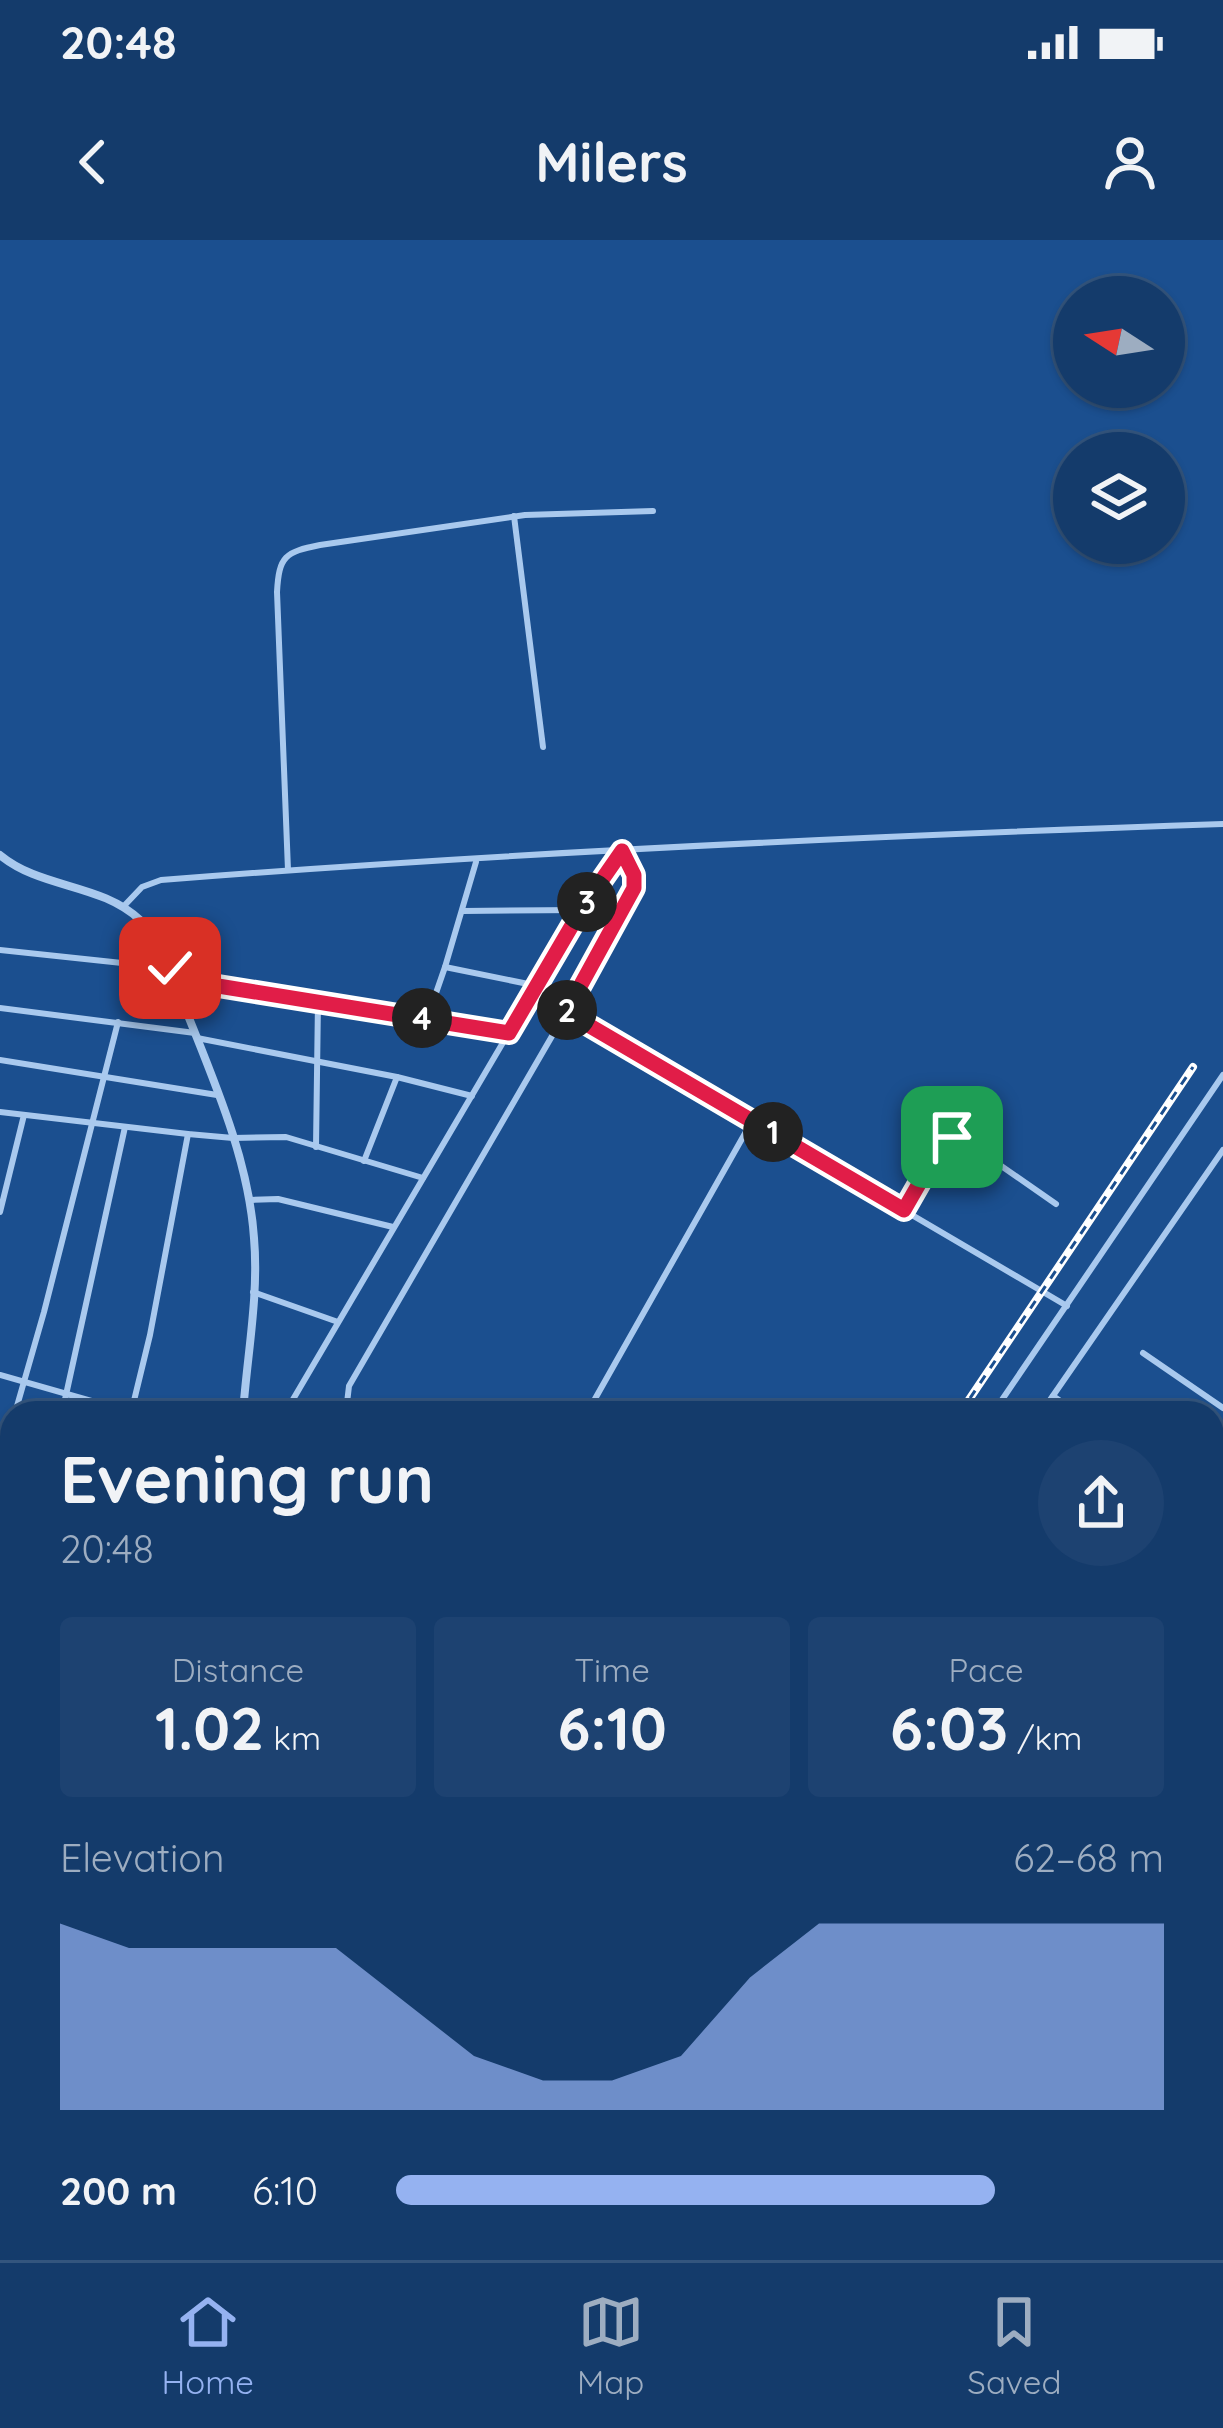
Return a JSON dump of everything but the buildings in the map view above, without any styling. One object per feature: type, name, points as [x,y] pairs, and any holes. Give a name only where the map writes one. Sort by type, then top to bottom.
[{"type":"street","points":[[289,870],[277,592],[283,558],[320,544],[514,516],[653,511]]},
{"type":"street","points":[[514,516],[543,747]]},
{"type":"street","points":[[123,907],[142,887],[161,880],[289,870],[748,843],[1223,824]]},
{"type":"street","points":[[292,1401],[581,910],[622,851]]},
{"type":"street","points":[[346,1401],[349,1386],[634,888],[634,875],[622,851]]},
{"type":"street","points":[[0,855],[21,871],[123,907],[154,935],[175,979],[233,1138],[250,1200],[253,1292],[244,1401]]},
{"type":"street","points":[[427,1019],[476,860]]},
{"type":"street","points":[[463,911],[581,910]]},
{"type":"street","points":[[0,950],[170,968]]},
{"type":"street","points":[[445,967],[538,986]]},
{"type":"street","points":[[175,979],[509,1033]]},
{"type":"street","points":[[316,1147],[318,1000]]},
{"type":"street","points":[[0,1008],[196,1035],[472,1096]]},
{"type":"street","points":[[566,1012],[1067,1306]]},
{"type":"street","points":[[18,1401],[118,1022]]},
{"type":"street","points":[[0,1060],[217,1095]]},
{"type":"street","points":[[1001,1401],[1223,1076]]},
{"type":"street","points":[[364,1161],[397,1078]]},
{"type":"street","points":[[0,1112],[233,1138],[286,1137],[423,1178]]},
{"type":"street","points":[[0,1211],[24,1114]]},
{"type":"street","points":[[593,1401],[752,1120]]},
{"type":"street","points":[[65,1401],[124,1126]]},
{"type":"street","points":[[135,1401],[188,1134]]},
{"type":"street","points":[[904,1210],[943,1142],[952,1137],[964,1140],[1056,1204]]},
{"type":"street","points":[[1049,1401],[1223,1150]]},
{"type":"street","points":[[250,1200],[278,1199],[394,1228]]},
{"type":"street","points":[[253,1292],[338,1322]]},
{"type":"street","points":[[1143,1353],[1213,1401]]},
{"type":"street","points":[[0,1375],[90,1401]]},
{"type":"street","points":[[1052,1396],[1060,1401]]},
{"type":"railway","points":[[968,1401],[1193,1067]]},
{"type":"route","points":[[170,968],[175,979],[509,1033],[581,910],[622,851],[634,875],[634,888],[566,1012],[904,1210],[943,1142],[952,1137]]}]
